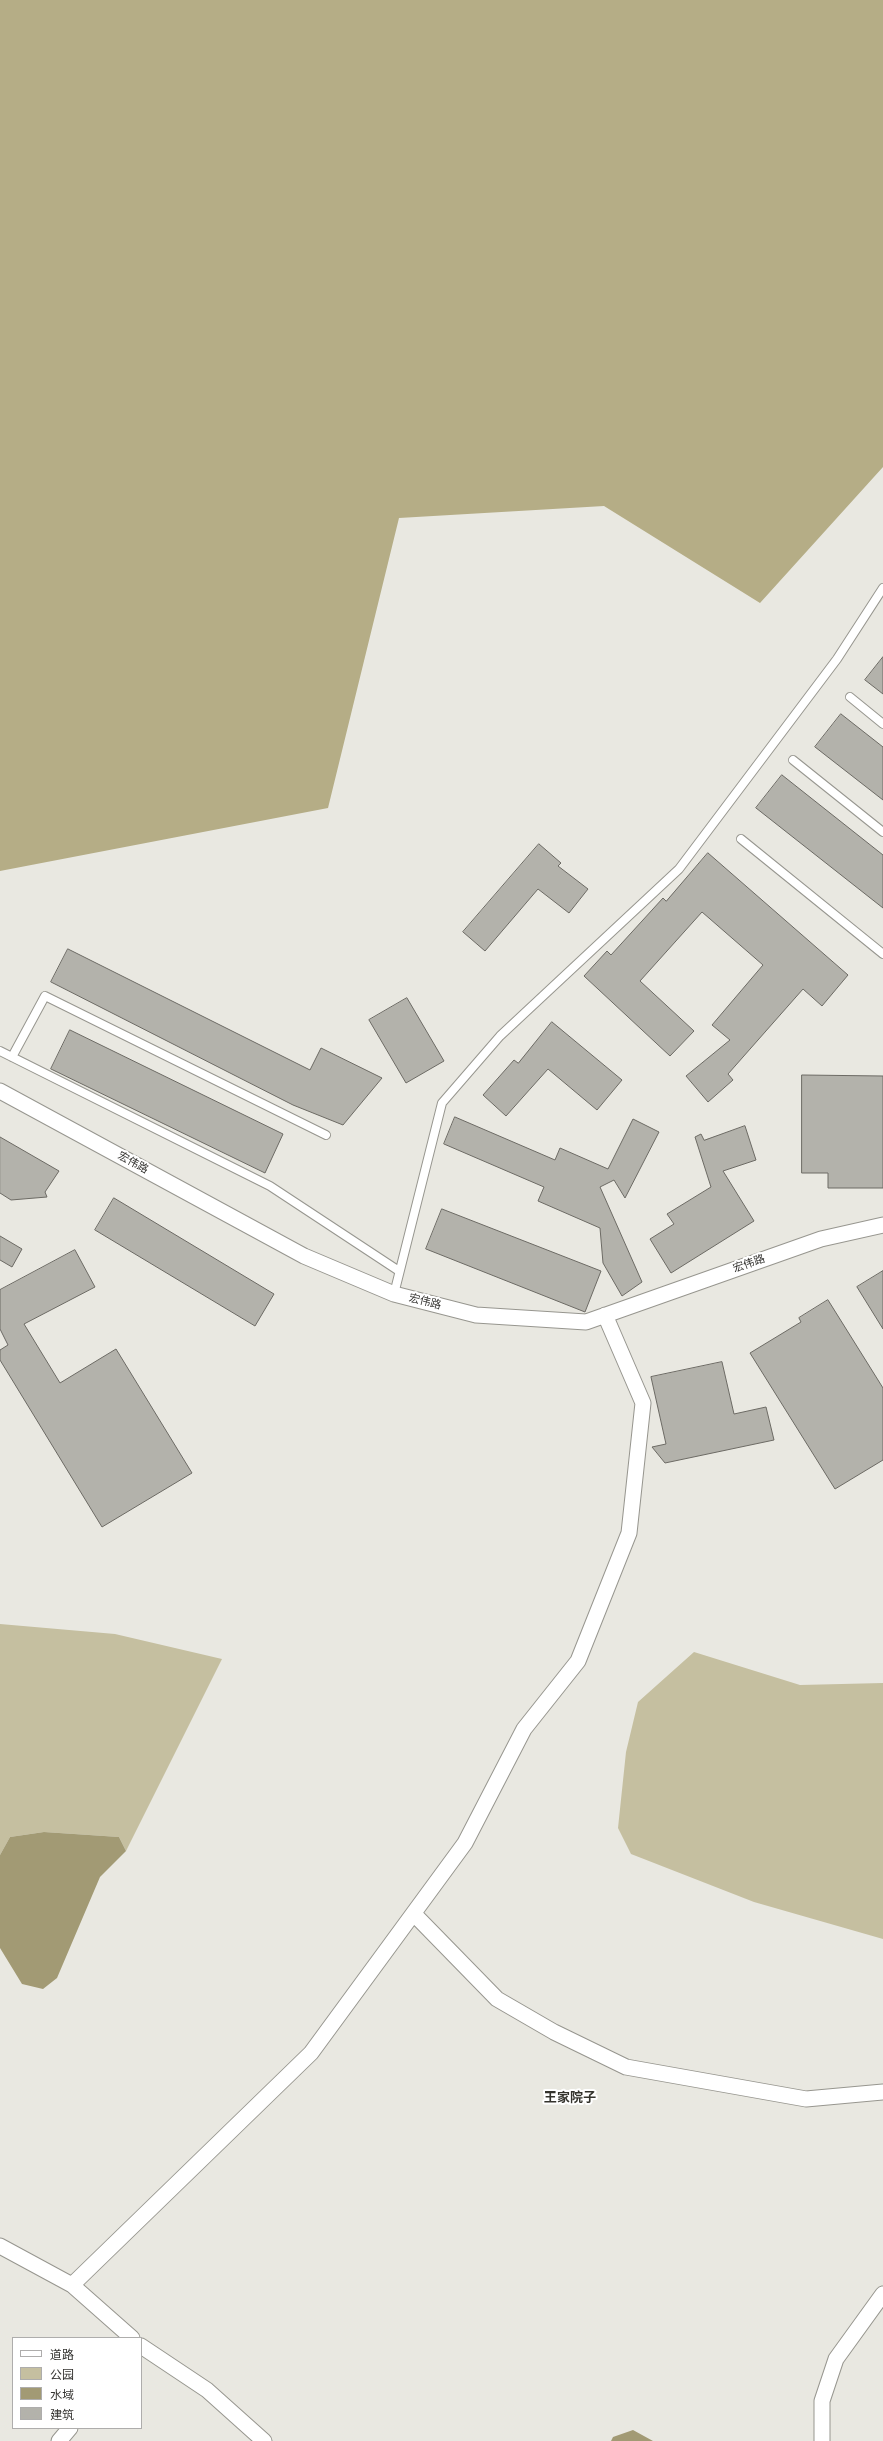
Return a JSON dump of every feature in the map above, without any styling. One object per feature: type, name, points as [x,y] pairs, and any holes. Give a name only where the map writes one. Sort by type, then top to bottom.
[{"type":"street","name":"宏伟路","points":[[0,1091],[304,1256],[394,1294],[476,1315],[586,1322],[821,1239],[883,1225]]},
{"type":"street","points":[[72,2286],[311,2053],[465,1843],[524,1729],[578,1661],[629,1533],[642,1403],[605,1315]]},
{"type":"street","points":[[414,1914],[497,1999],[554,2032],[626,2067],[806,2099],[883,2092]]},
{"type":"street","points":[[0,2246],[72,2286],[131,2337]]},
{"type":"street","points":[[822,2441],[822,2401],[836,2359],[883,2294]]},
{"type":"street","points":[[142,2347],[208,2390],[264,2441]]},
{"type":"street","points":[[59,2441],[69,2429]]},
{"type":"lane","points":[[394,1294],[442,1103],[500,1036],[679,869],[837,659],[883,588]]},
{"type":"lane","points":[[850,697],[883,724]]},
{"type":"lane","points":[[793,760],[883,832]]},
{"type":"lane","points":[[742,839],[883,954]]},
{"type":"lane","points":[[12,1057],[45,996],[326,1135]]},
{"type":"lane","points":[[0,1051],[270,1186],[400,1271]]},
{"type":"green space","points":[[0,1624],[115,1634],[222,1659],[126,1851],[119,1837],[44,1832],[10,1837],[0,1855]]},
{"type":"green space","points":[[694,1652],[800,1685],[883,1683],[883,1939],[754,1902],[631,1854],[618,1828],[626,1752],[638,1702]]},
{"type":"shaded area","points":[[0,0],[883,0],[883,467],[760,603],[604,506],[399,518],[328,808],[0,871]]},
{"type":"water","points":[[44,1832],[119,1837],[126,1851],[100,1877],[57,1978],[43,1989],[22,1984],[0,1948],[0,1855],[10,1837]]},
{"type":"water","points":[[633,2430],[653,2441],[611,2441],[613,2437]]},
{"type":"building","points":[[883,657],[883,694],[865,680]]},
{"type":"building","points":[[841,714],[883,747],[883,800],[815,747]]},
{"type":"building","points":[[782,775],[883,855],[883,908],[756,808]]},
{"type":"building","points":[[539,844],[561,863],[558,866],[588,889],[569,913],[538,889],[485,951],[463,932]]},
{"type":"building","points":[[708,853],[848,975],[822,1006],[803,989],[728,1074],[733,1080],[708,1102],[686,1076],[730,1040],[712,1025],[763,965],[702,912],[640,981],[694,1031],[670,1056],[584,976],[607,951],[611,955],[663,898],[666,901]]},
{"type":"building","points":[[68,949],[310,1070],[321,1048],[382,1078],[343,1125],[293,1105],[51,982]]},
{"type":"building","points":[[407,998],[444,1061],[406,1083],[369,1020]]},
{"type":"building","points":[[552,1022],[622,1080],[597,1110],[548,1069],[506,1116],[483,1095],[514,1060],[518,1063]]},
{"type":"building","points":[[70,1030],[283,1134],[265,1173],[51,1069]]},
{"type":"building","points":[[802,1075],[883,1076],[883,1188],[828,1188],[828,1173],[802,1173]]},
{"type":"building","points":[[455,1117],[555,1160],[560,1148],[608,1169],[633,1119],[659,1132],[625,1198],[614,1180],[600,1187],[642,1282],[622,1296],[603,1263],[600,1228],[538,1201],[544,1187],[444,1144]]},
{"type":"building","points":[[745,1126],[756,1160],[723,1171],[754,1221],[671,1273],[650,1239],[674,1224],[667,1214],[711,1187],[695,1137],[701,1134],[704,1140]]},
{"type":"building","points":[[0,1137],[59,1171],[45,1192],[47,1197],[11,1200],[0,1193]]},
{"type":"building","points":[[114,1198],[274,1294],[255,1326],[95,1230]]},
{"type":"building","points":[[442,1209],[601,1271],[585,1312],[426,1249]]},
{"type":"building","points":[[0,1236],[22,1249],[12,1267],[0,1260]]},
{"type":"building","points":[[75,1250],[95,1287],[24,1324],[60,1383],[116,1349],[192,1473],[102,1527],[0,1360],[0,1350],[8,1345],[0,1329],[0,1290]]},
{"type":"building","points":[[883,1271],[883,1329],[857,1287]]},
{"type":"building","points":[[828,1300],[883,1388],[883,1460],[835,1489],[750,1353],[801,1322],[799,1318]]},
{"type":"building","points":[[722,1362],[734,1414],[766,1407],[774,1440],[665,1463],[652,1447],[666,1444],[651,1377]]},
{"type":"district","name":"王家院子","points":[[570,2098]]}]
